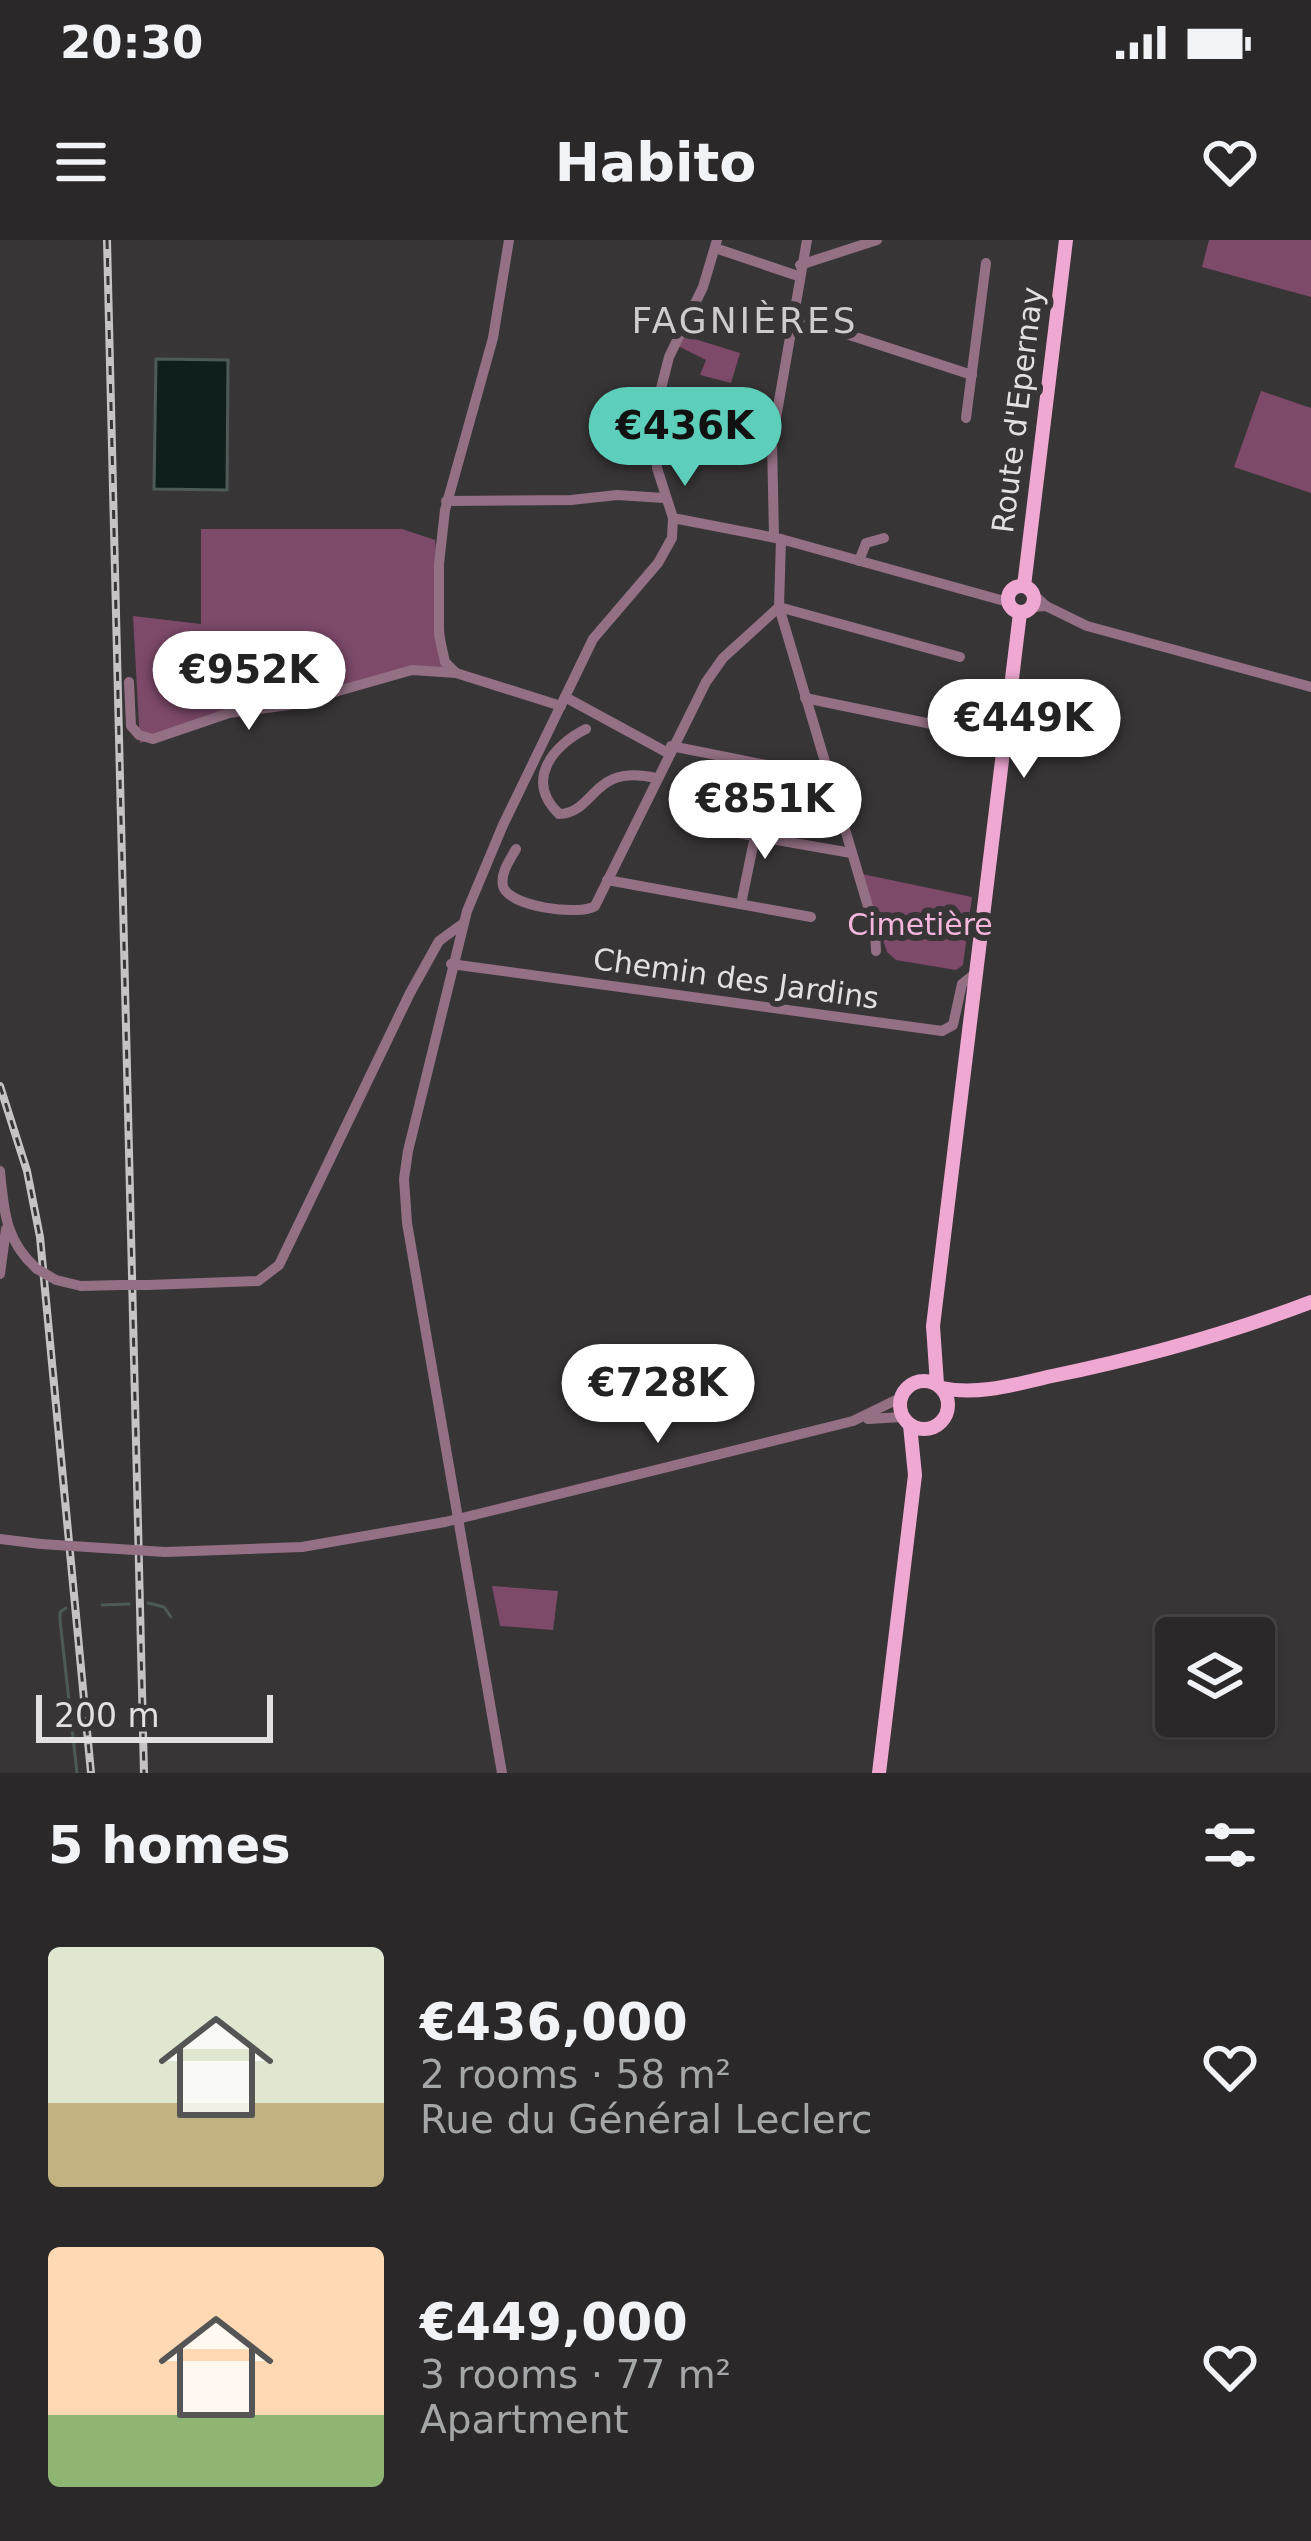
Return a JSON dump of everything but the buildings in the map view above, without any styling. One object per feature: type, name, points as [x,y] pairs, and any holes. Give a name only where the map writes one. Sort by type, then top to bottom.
[{"type":"main road","name":"Route d'Epernay","points":[[933,1325],[1027,601],[1066,240]]},
{"type":"main road","points":[[915,1475],[934,1427],[947,1411],[991,1389],[1178,1347],[1311,1302]]},
{"type":"main road","points":[[879,1773],[915,1475],[914,1440],[900,1398],[913,1382],[933,1325]]},
{"type":"main road","points":[[933,1325],[939,1386],[947,1411]]},
{"type":"main road","points":[[913,1382],[991,1389]]},
{"type":"main road","points":[[906,1421],[922,1429],[934,1427]]},
{"type":"street","points":[[456,673],[445,662],[441,648],[439,564],[446,501],[494,338],[509,240]]},
{"type":"street","points":[[807,240],[790,316],[772,441],[779,607],[875,930],[876,951]]},
{"type":"street","points":[[500,1773],[490,1688],[404,1192],[412,1130],[461,925],[598,631],[664,555],[672,538],[673,518],[664,498],[656,453],[656,409],[669,357],[698,300],[716,244],[799,271],[877,240]]},
{"type":"street","points":[[966,418],[986,262]]},
{"type":"street","points":[[790,316],[972,375]]},
{"type":"street","points":[[656,409],[772,441]]},
{"type":"street","points":[[446,501],[617,495],[664,498]]},
{"type":"street","points":[[673,518],[778,538],[1027,601],[1087,626],[1311,687]]},
{"type":"street","points":[[859,561],[866,543],[884,538]]},
{"type":"street","points":[[779,607],[960,657]]},
{"type":"street","points":[[516,849],[502,879],[503,889],[514,901],[586,911],[595,905],[713,670],[779,607]]},
{"type":"street","points":[[129,682],[131,726],[143,738],[153,739],[230,713],[289,705],[403,672],[456,673],[563,701],[669,750],[827,777]]},
{"type":"street","points":[[805,698],[941,726]]},
{"type":"street","points":[[586,729],[558,745],[545,766],[543,787],[555,811],[572,812],[596,787],[616,776],[656,778]]},
{"type":"street","points":[[686,824],[851,853]]},
{"type":"street","points":[[741,904],[754,836]]},
{"type":"street","points":[[608,880],[811,917]]},
{"type":"street","points":[[6,1226],[18,1250],[37,1269],[81,1286],[258,1281],[274,1272],[410,993],[439,941],[461,925]]},
{"type":"street","name":"Chemin des Jardins","points":[[452,964],[942,1031],[955,1020],[962,984],[976,973]]},
{"type":"street","points":[[0,1171],[6,1226],[0,1274]]},
{"type":"street","points":[[3,1538],[165,1552],[302,1547],[445,1522],[853,1421],[900,1398]]},
{"type":"street","points":[[853,1421],[906,1421]]},
{"type":"green space","points":[[1209,240],[1311,240],[1311,297],[1202,267]]},
{"type":"green space","points":[[685,336],[740,353],[731,383],[700,375],[706,360],[678,346]]},
{"type":"green space","points":[[1261,391],[1311,408],[1311,493],[1234,467]]},
{"type":"green space","points":[[201,529],[402,529],[435,540],[448,666],[140,743],[133,616],[201,624]]},
{"type":"green space","name":"Cimetière","points":[[862,874],[972,897],[963,965],[956,970],[896,960],[887,952]]},
{"type":"green space","points":[[492,1586],[558,1591],[553,1630],[500,1626]]},
{"type":"shaded area","points":[[156,359],[228,360],[227,490],[154,489]]},
{"type":"waterway","points":[[148,1603],[164,1607],[171,1617]]},
{"type":"waterway","points":[[102,1605],[129,1604]]},
{"type":"waterway","points":[[66,1608],[60,1620],[77,1773]]},
{"type":"railway","points":[[107,240],[144,1773]]},
{"type":"railway","points":[[0,1086],[27,1171],[40,1237],[91,1773]]},
{"type":"district","name":"FAGNIÈRES","points":[[745,320]]}]
